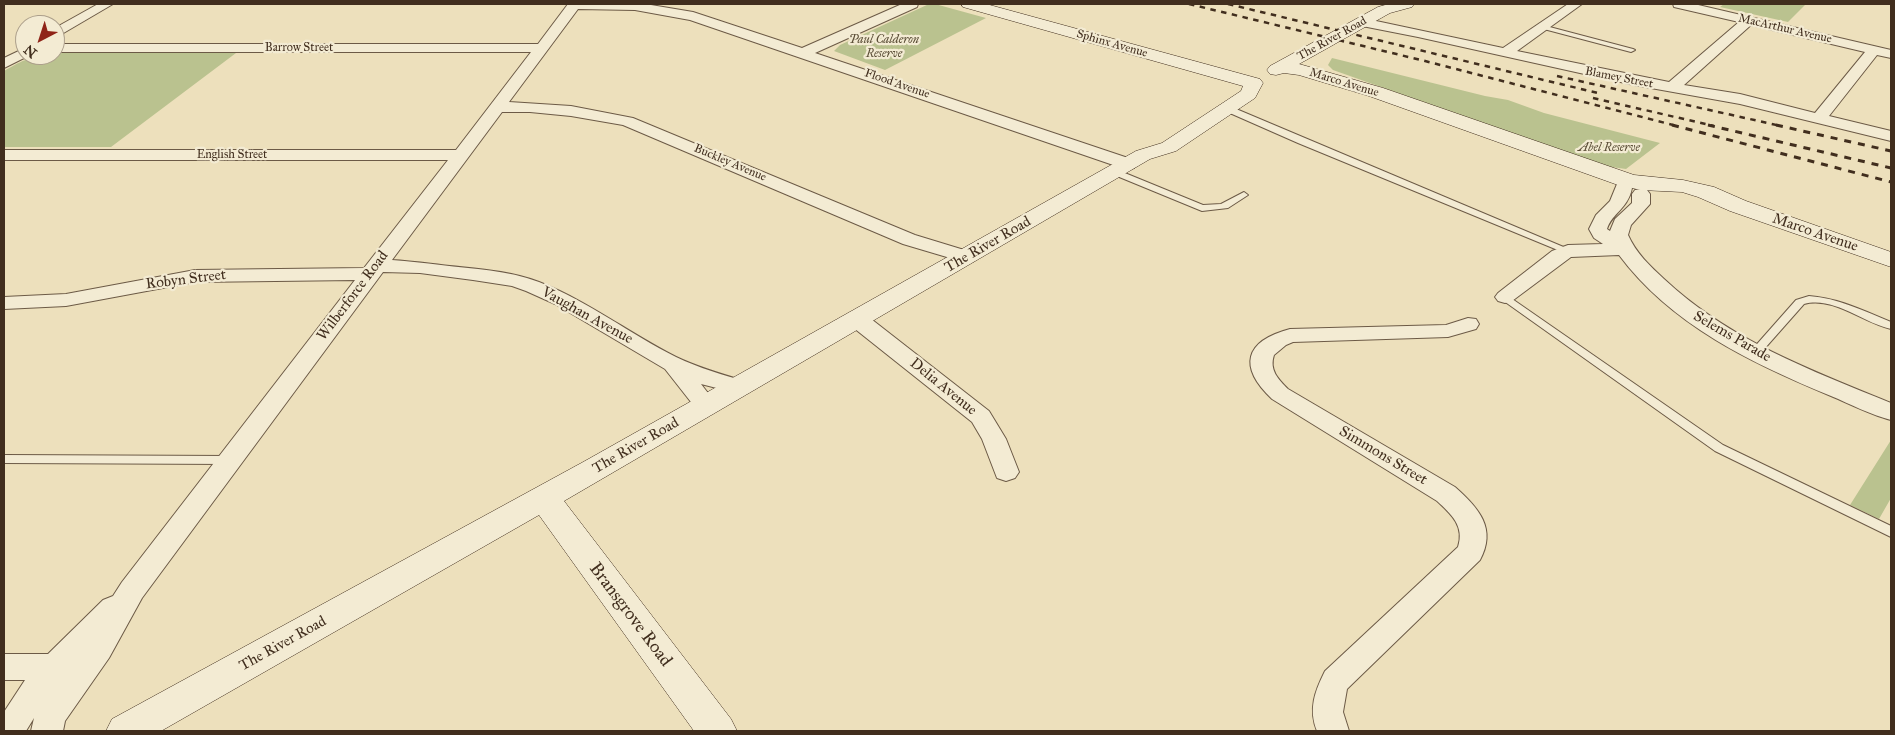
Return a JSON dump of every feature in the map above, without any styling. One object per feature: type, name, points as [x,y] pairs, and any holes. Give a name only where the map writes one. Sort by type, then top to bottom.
[{"type":"main road","name":"Sphinx Avenue","points":[[970,4],[1254,84]]},
{"type":"main road","name":"The River Road","points":[[1129,164],[1157,138],[1234,89],[1254,84],[1365,21],[1386,7],[1406,4]]},
{"type":"main road","points":[[1310,51],[1313,68],[1328,78]]},
{"type":"main road","name":"Marco Avenue","points":[[1282,67],[1376,92],[1632,188]]},
{"type":"main road","name":"Marco Avenue","points":[[1282,67],[1294,74],[1632,188],[1682,194],[1738,206],[1891,260]]},
{"type":"main road","name":"The River Road","points":[[126,731],[544,498],[1129,164],[1169,147],[1248,94],[1254,84]]},
{"type":"main road","name":"Bransgrove Road","points":[[544,498],[717,731]]},
{"type":"street","points":[[65,28],[107,4]]},
{"type":"street","points":[[803,53],[912,4]]},
{"type":"street","points":[[1505,53],[1576,4]]},
{"type":"street","name":"MacArthur Avenue","points":[[1679,4],[1891,54]]},
{"type":"street","name":"Flood Avenue","points":[[575,5],[635,6],[680,12],[1129,164]]},
{"type":"street","name":"Wilberforce Road","points":[[47,731],[50,717],[86,667],[132,590],[575,5]]},
{"type":"street","points":[[1672,88],[1749,20]]},
{"type":"street","name":"Blamey Street","points":[[1365,21],[1396,30],[1418,33],[1634,82],[1740,99],[1891,136]]},
{"type":"street","name":"Barrow Street","points":[[65,48],[542,48]]},
{"type":"street","points":[[1820,118],[1874,50]]},
{"type":"street","points":[[4,64],[15,58]]},
{"type":"street","name":"Buckley Avenue","points":[[495,110],[544,110],[589,113],[627,121],[959,262]]},
{"type":"street","name":"Blamey Street","points":[[1820,118],[1844,120],[1891,131]]},
{"type":"street","name":"English Street","points":[[4,155],[461,155]]},
{"type":"street","points":[[1623,249],[1598,230],[1602,219],[1620,203],[1632,188]]},
{"type":"street","points":[[1505,297],[1559,255],[1568,251],[1623,249]]},
{"type":"street","name":"Selems Parade","points":[[1623,249],[1666,294],[1710,328],[1754,354],[1891,412]]},
{"type":"street","name":"Vaughan Avenue","points":[[371,272],[395,276],[440,271],[501,278],[547,292],[671,362],[709,379],[740,387]]},
{"type":"street","name":"Robyn Street","points":[[4,303],[66,300],[195,276],[371,272]]},
{"type":"street","name":"Delia Avenue","points":[[858,320],[973,409],[988,426],[1006,472]]},
{"type":"street","name":"Simmons Street","points":[[1333,731],[1327,713],[1331,689],[1336,680],[1470,553],[1475,538],[1474,529],[1466,512],[1446,494],[1272,388],[1262,374],[1261,354],[1274,342],[1290,336],[1448,331],[1468,324]]},
{"type":"street","name":"Vaughan Avenue","points":[[671,362],[706,406]]},
{"type":"street","name":"Wilberforce Road","points":[[10,731],[17,716],[70,650],[132,590]]},
{"type":"street","points":[[4,667],[86,667]]},
{"type":"lane","points":[[1542,27],[1631,50]]},
{"type":"lane","points":[[1226,108],[1301,141],[1568,251]]},
{"type":"lane","points":[[1129,164],[1202,208],[1216,209],[1230,205],[1244,195]]},
{"type":"lane","points":[[1505,297],[1719,448],[1891,532]]},
{"type":"lane","points":[[1754,354],[1800,302],[1807,299],[1830,302],[1891,326]]},
{"type":"lane","points":[[4,459],[231,460]]},
{"type":"green space","name":"Paul Calderon Reserve","points":[[929,4],[986,18],[885,70],[834,51],[840,45]]},
{"type":"green space","points":[[1724,4],[1806,4],[1788,22],[1720,7]]},
{"type":"green space","points":[[65,52],[236,53],[111,147],[4,147],[4,71],[15,65],[65,65]]},
{"type":"green space","name":"Abel Reserve","points":[[1332,58],[1508,100],[1544,113],[1660,143],[1626,169],[1604,166],[1333,70],[1328,65]]},
{"type":"green space","points":[[1891,440],[1891,498],[1879,519],[1850,505]]},
{"type":"railway","points":[[1189,4],[1421,60],[1677,126]]},
{"type":"railway","points":[[1228,4],[1602,94]]},
{"type":"railway","points":[[1557,76],[1781,126]]},
{"type":"railway","points":[[1593,98],[1714,126]]},
{"type":"railway","points":[[1672,125],[1891,182]]},
{"type":"railway","points":[[1708,125],[1891,168]]},
{"type":"railway","points":[[1776,125],[1891,151]]}]
